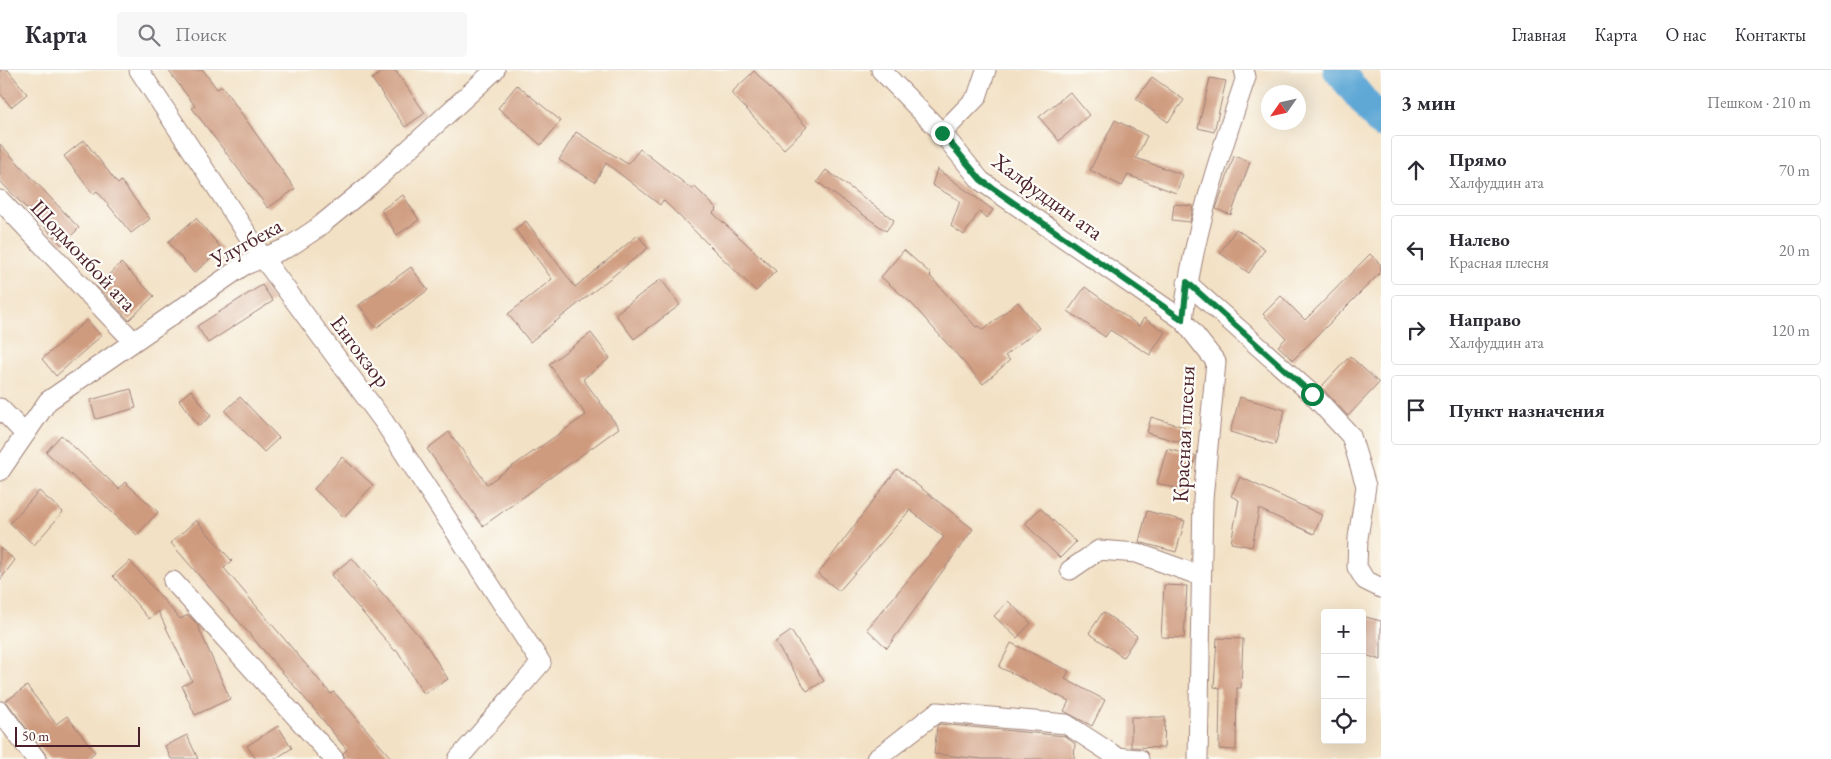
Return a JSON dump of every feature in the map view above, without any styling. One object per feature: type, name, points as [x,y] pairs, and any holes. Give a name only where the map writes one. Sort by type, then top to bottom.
[{"type":"street","name":"Енгокзор","points":[[139,70],[263,258],[384,422],[541,663],[458,759]]},
{"type":"street","name":"Улугбека","points":[[0,471],[48,401],[243,266],[289,247],[316,229],[371,184],[495,70]]},
{"type":"street","name":"Халфуддин ата","points":[[881,70],[942,133],[981,180],[1183,320]]},
{"type":"street","points":[[942,133],[977,97],[986,70]]},
{"type":"street","points":[[1183,320],[1187,282],[1214,171],[1246,77],[1244,70]]},
{"type":"street","name":"Шодмонбой ата","points":[[0,200],[133,342]]},
{"type":"street","points":[[1187,282],[1312,394],[1351,436],[1366,486],[1358,538],[1357,567],[1364,580],[1381,588]]},
{"type":"street","name":"Красная плесня","points":[[1183,320],[1216,362],[1203,498],[1198,759]]},
{"type":"street","points":[[0,408],[25,434]]},
{"type":"street","points":[[1070,570],[1099,550],[1136,553],[1201,576]]},
{"type":"street","points":[[173,581],[334,759]]},
{"type":"street","points":[[0,711],[36,759]]},
{"type":"street","points":[[876,759],[937,712],[1066,724],[1117,757],[1140,759]]},
{"type":"building","points":[[0,70],[8,70],[27,94],[11,107],[0,93]]},
{"type":"building","points":[[168,70],[203,70],[217,89],[222,86],[295,189],[268,208],[192,108],[195,106]]},
{"type":"building","points":[[386,70],[395,70],[425,113],[405,127],[372,79]]},
{"type":"building","points":[[754,71],[807,127],[784,149],[731,93]]},
{"type":"building","points":[[1152,77],[1184,100],[1168,122],[1136,99]]},
{"type":"building","points":[[1210,78],[1226,81],[1214,132],[1198,128]]},
{"type":"building","points":[[517,85],[561,121],[541,145],[498,108]]},
{"type":"building","points":[[1070,92],[1089,115],[1059,141],[1039,117]]},
{"type":"building","points":[[1115,120],[1147,136],[1136,158],[1183,175],[1176,193],[1128,175],[1122,186],[1090,170]]},
{"type":"building","points":[[576,132],[628,164],[640,149],[692,189],[695,187],[717,209],[713,213],[776,271],[756,291],[663,200],[660,205],[606,163],[595,182],[559,160]]},
{"type":"building","points":[[84,140],[118,184],[121,181],[150,219],[131,233],[97,191],[93,194],[64,156]]},
{"type":"building","points":[[0,144],[79,228],[62,245],[0,181]]},
{"type":"building","points":[[1234,156],[1250,162],[1231,215],[1216,209]]},
{"type":"building","points":[[937,169],[993,210],[987,218],[979,212],[964,235],[951,226],[960,201],[932,185]]},
{"type":"building","points":[[826,170],[894,220],[886,231],[817,182]]},
{"type":"building","points":[[403,195],[419,220],[397,235],[381,210]]},
{"type":"building","points":[[1174,204],[1193,206],[1190,222],[1172,220]]},
{"type":"building","points":[[196,218],[222,249],[194,273],[168,242]]},
{"type":"building","points":[[526,221],[575,287],[638,235],[648,248],[530,342],[508,314],[552,279],[515,229]]},
{"type":"building","points":[[1236,229],[1265,249],[1249,273],[1220,253]]},
{"type":"building","points":[[904,250],[931,274],[930,276],[976,327],[978,326],[983,330],[1018,302],[1039,328],[1005,356],[1010,360],[983,384],[911,303],[881,277]]},
{"type":"building","points":[[1370,254],[1381,265],[1381,272],[1293,360],[1278,346],[1286,338],[1263,314],[1281,296],[1305,320]]},
{"type":"building","points":[[121,263],[154,296],[129,320],[97,286]]},
{"type":"building","points":[[411,267],[428,290],[376,328],[359,305]]},
{"type":"building","points":[[661,279],[680,305],[634,339],[615,314]]},
{"type":"building","points":[[262,285],[273,301],[208,343],[197,326]]},
{"type":"building","points":[[1085,287],[1139,326],[1144,318],[1165,332],[1150,355],[1110,330],[1105,337],[1068,311]]},
{"type":"building","points":[[87,320],[101,336],[56,376],[42,359]]},
{"type":"building","points":[[591,333],[610,358],[583,379],[619,428],[483,526],[427,449],[449,432],[487,484],[586,415],[549,364]]},
{"type":"building","points":[[1350,356],[1379,383],[1348,416],[1321,387]]},
{"type":"building","points":[[131,389],[136,408],[96,419],[90,400]]},
{"type":"building","points":[[191,390],[211,416],[199,426],[179,400]]},
{"type":"building","points":[[240,397],[279,438],[264,452],[225,411]]},
{"type":"building","points":[[1240,397],[1285,410],[1275,445],[1230,432]]},
{"type":"building","points":[[1151,417],[1184,427],[1180,442],[1147,433]]},
{"type":"building","points":[[61,435],[119,489],[125,482],[158,512],[137,535],[46,452]]},
{"type":"building","points":[[1167,449],[1196,456],[1186,491],[1157,483]]},
{"type":"building","points":[[342,457],[373,485],[344,517],[314,489]]},
{"type":"building","points":[[897,469],[973,529],[887,648],[867,629],[944,537],[910,510],[839,591],[818,574]]},
{"type":"building","points":[[1240,477],[1322,515],[1314,534],[1259,509],[1252,547],[1231,543],[1239,500],[1231,496]]},
{"type":"building","points":[[39,491],[63,512],[34,545],[10,523]]},
{"type":"building","points":[[1040,508],[1076,542],[1060,558],[1025,524]]},
{"type":"building","points":[[1147,511],[1185,521],[1176,552],[1139,542]]},
{"type":"building","points":[[196,520],[232,561],[224,568],[331,694],[334,692],[392,759],[345,759],[343,753],[347,750],[314,709],[171,543]]},
{"type":"building","points":[[0,548],[15,560],[0,580]]},
{"type":"building","points":[[352,558],[425,643],[448,679],[424,694],[397,650],[395,651],[331,575]]},
{"type":"building","points":[[130,561],[180,619],[188,615],[197,624],[230,699],[195,715],[182,686],[192,681],[158,611],[149,619],[113,576]]},
{"type":"building","points":[[1164,585],[1187,586],[1184,638],[1161,637]]},
{"type":"building","points":[[1008,601],[1031,623],[1017,638],[994,616]]},
{"type":"building","points":[[1103,612],[1137,636],[1123,657],[1089,633]]},
{"type":"building","points":[[1366,617],[1381,621],[1381,660],[1366,655]]},
{"type":"building","points":[[791,631],[824,681],[807,691],[775,642]]},
{"type":"building","points":[[1217,638],[1243,639],[1241,688],[1237,688],[1236,750],[1219,749],[1220,688],[1214,687]]},
{"type":"building","points":[[1011,643],[1069,671],[1065,679],[1105,700],[1092,726],[1064,711],[1069,701],[999,667]]},
{"type":"building","points":[[27,686],[56,724],[67,716],[95,752],[87,759],[49,759],[6,701]]},
{"type":"building","points":[[1131,717],[1165,717],[1164,748],[1131,747]]},
{"type":"building","points":[[939,724],[1065,736],[1075,744],[1074,759],[982,759],[934,754]]},
{"type":"building","points":[[278,726],[292,748],[275,759],[256,759],[247,746]]},
{"type":"building","points":[[187,735],[198,759],[171,759],[165,746]]},
{"type":"waterway","points":[[1338,70],[1381,123]]},
{"type":"route","points":[[942,133],[981,180],[1183,320],[1187,282],[1312,394]]}]
